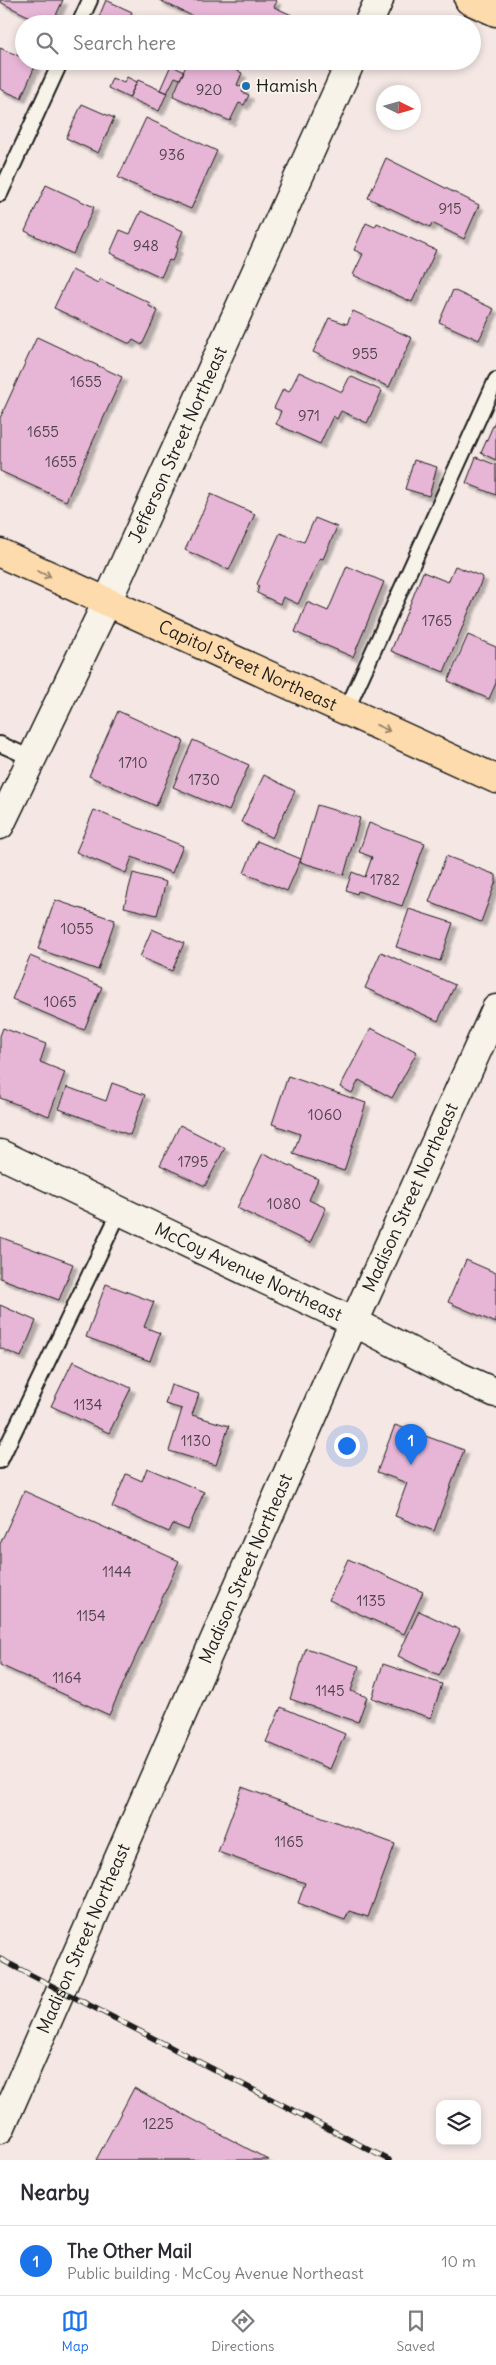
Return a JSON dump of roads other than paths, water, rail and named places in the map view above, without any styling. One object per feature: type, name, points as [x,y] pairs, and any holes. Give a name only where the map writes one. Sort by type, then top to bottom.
[{"type":"main road","points":[[470,0],[496,12]]},
{"type":"main road","name":"Capitol Street Northeast","points":[[0,554],[496,779]]},
{"type":"street","points":[[372,15],[379,0]]},
{"type":"street","name":"Jefferson Street Northeast","points":[[0,825],[106,602],[347,70]]},
{"type":"street","name":"Madison Street Northeast","points":[[0,2129],[354,1322],[494,1017]]},
{"type":"street","name":"McCoy Avenue Northeast","points":[[0,1154],[354,1322],[460,1377],[496,1393]]},
{"type":"lane","points":[[83,15],[90,0]]},
{"type":"lane","points":[[0,194],[57,70]]},
{"type":"lane","points":[[346,711],[496,380]]},
{"type":"lane","points":[[0,744],[31,758]]},
{"type":"lane","points":[[0,1461],[120,1211]]},
{"type":"railway","points":[[0,1959],[389,2160]]},
{"type":"place","name":"Hamish","points":[[246,86]]},
{"type":"place","name":"The Other Mail","points":[[411,1465]]}]
